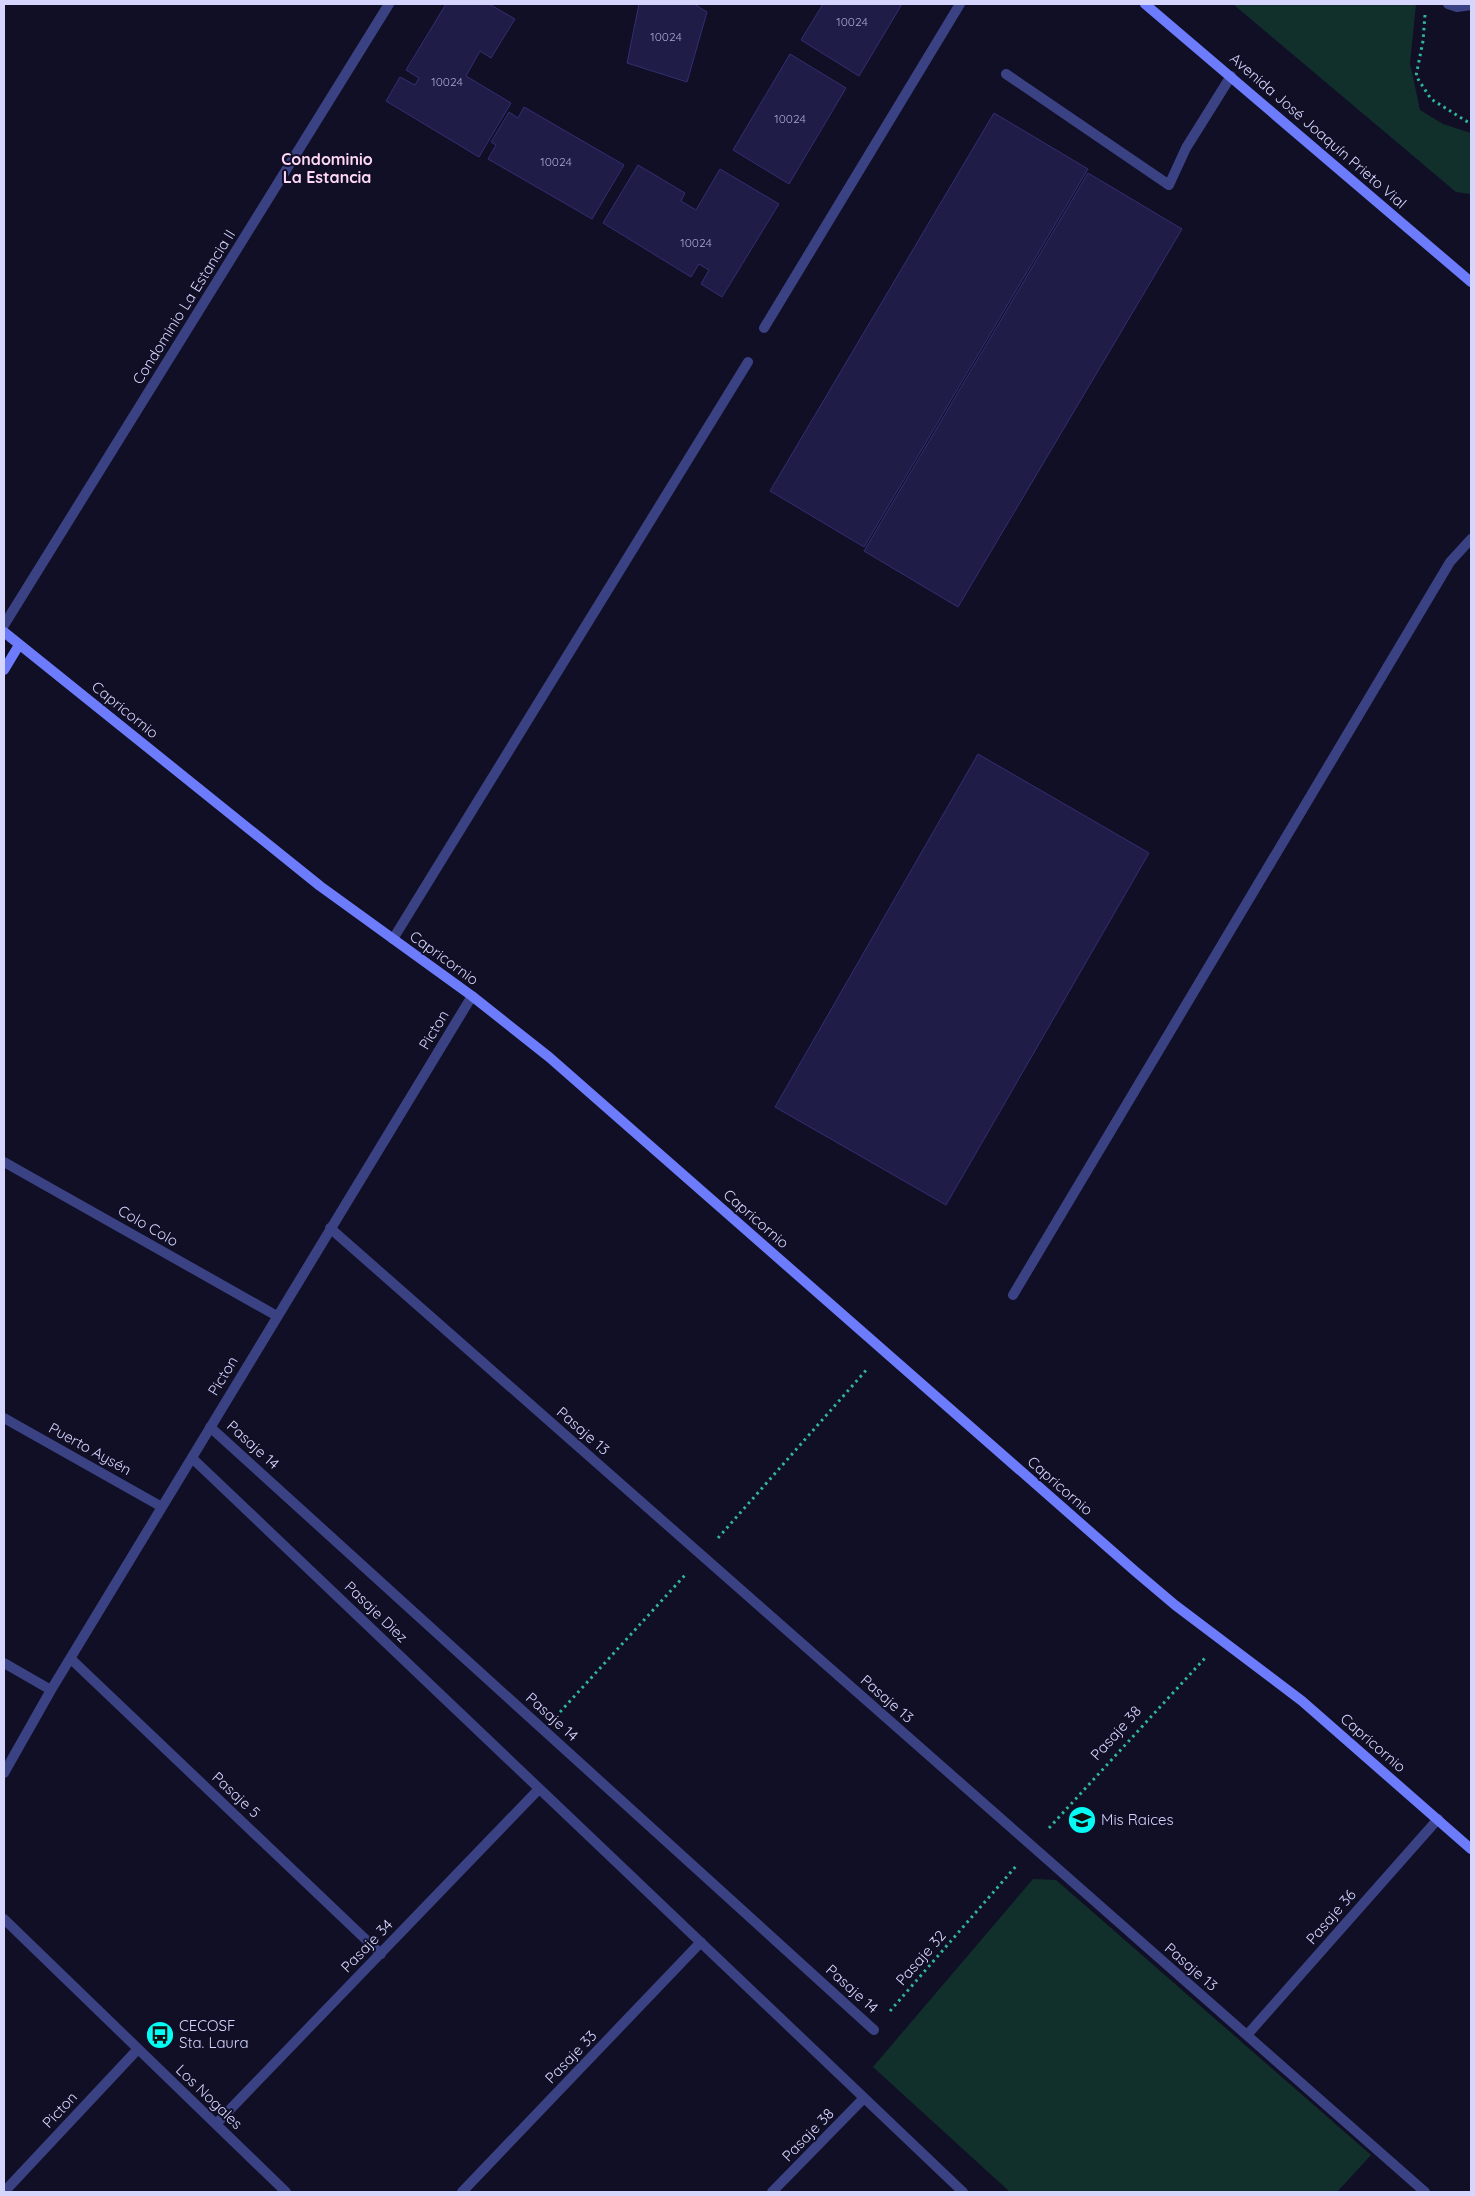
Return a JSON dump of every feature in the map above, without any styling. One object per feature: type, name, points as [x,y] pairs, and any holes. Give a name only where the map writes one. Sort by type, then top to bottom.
[{"type":"street","name":"Condominio La Estancia II","points":[[4,625],[389,4]]},
{"type":"street","points":[[764,328],[960,4]]},
{"type":"street","name":"Avenida José Joaquín Prieto Vial","points":[[1145,4],[1471,282]]},
{"type":"street","points":[[1448,4],[1457,7],[1471,5]]},
{"type":"street","points":[[1006,74],[1169,185],[1186,148],[1231,76]]},
{"type":"street","points":[[393,940],[748,362]]},
{"type":"street","points":[[1013,1295],[1450,562],[1471,539]]},
{"type":"street","name":"Capricornio","points":[[4,632],[320,886],[472,996],[549,1057],[1129,1566],[1175,1605],[1302,1701],[1471,1848]]},
{"type":"street","points":[[4,670],[19,644]]},
{"type":"street","name":"Picton","points":[[4,1774],[51,1690],[472,996]]},
{"type":"street","name":"Colo Colo","points":[[4,1162],[277,1316]]},
{"type":"street","name":"Pasaje 13","points":[[330,1228],[1425,2192]]},
{"type":"street","name":"Puerto Aysén","points":[[4,1418],[162,1507]]},
{"type":"street","name":"Pasaje 14","points":[[210,1427],[874,2030]]},
{"type":"street","name":"Pasaje Diez","points":[[192,1458],[539,1789]]},
{"type":"street","name":"Pasaje 5","points":[[71,1659],[381,1954]]},
{"type":"street","points":[[4,1663],[51,1690]]},
{"type":"street","points":[[539,1789],[963,2192]]},
{"type":"street","name":"Pasaje 34","points":[[216,2124],[539,1789]]},
{"type":"street","name":"Pasaje 36","points":[[1247,2035],[1438,1819]]},
{"type":"street","name":"Los Nogales","points":[[4,1918],[286,2192]]},
{"type":"street","name":"Pasaje 33","points":[[462,2192],[701,1942]]},
{"type":"street","name":"Picton","points":[[4,2192],[138,2049]]},
{"type":"street","name":"Pasaje 38","points":[[772,2192],[864,2098]]},
{"type":"path","points":[[1425,13],[1423,41],[1416,76],[1431,98],[1471,124]]},
{"type":"path","name":"Pasaje 38","points":[[1032,1847],[1221,1640]]},
{"type":"path","name":"Pasaje 32","points":[[874,2030],[1032,1847]]},
{"type":"green space","points":[[1233,4],[1416,4],[1410,63],[1420,110],[1443,124],[1471,133],[1471,194],[1456,192]]},
{"type":"green space","points":[[1033,1879],[1056,1880],[1371,2155],[1337,2192],[1010,2192],[873,2067]]},
{"type":"building","points":[[446,4],[489,4],[515,19],[491,58],[480,51],[466,76],[511,103],[479,157],[386,101],[400,77],[415,85],[419,78],[406,70]]},
{"type":"building","points":[[639,4],[694,4],[707,12],[687,82],[627,63]]},
{"type":"building","points":[[823,4],[902,4],[859,76],[801,40]]},
{"type":"building","points":[[790,54],[846,88],[789,184],[733,150]]},
{"type":"building","points":[[524,107],[624,165],[592,219],[488,159],[496,145],[491,142],[509,112],[518,118]]},
{"type":"building","points":[[994,113],[1088,169],[864,547],[770,491]]},
{"type":"building","points":[[638,165],[685,193],[681,201],[696,210],[720,169],[779,204],[722,297],[701,284],[709,270],[699,264],[691,277],[603,223]]},
{"type":"building","points":[[1088,173],[1182,229],[958,607],[864,551]]},
{"type":"building","points":[[978,754],[1149,853],[946,1205],[775,1107]]},
{"type":"place","name":"Mis Raices","points":[[1082,1820]]},
{"type":"place","name":"CECOSF Sta. Laura","points":[[160,2035]]},
{"type":"district","name":"Condominio La Estancia","points":[[327,168]]}]
